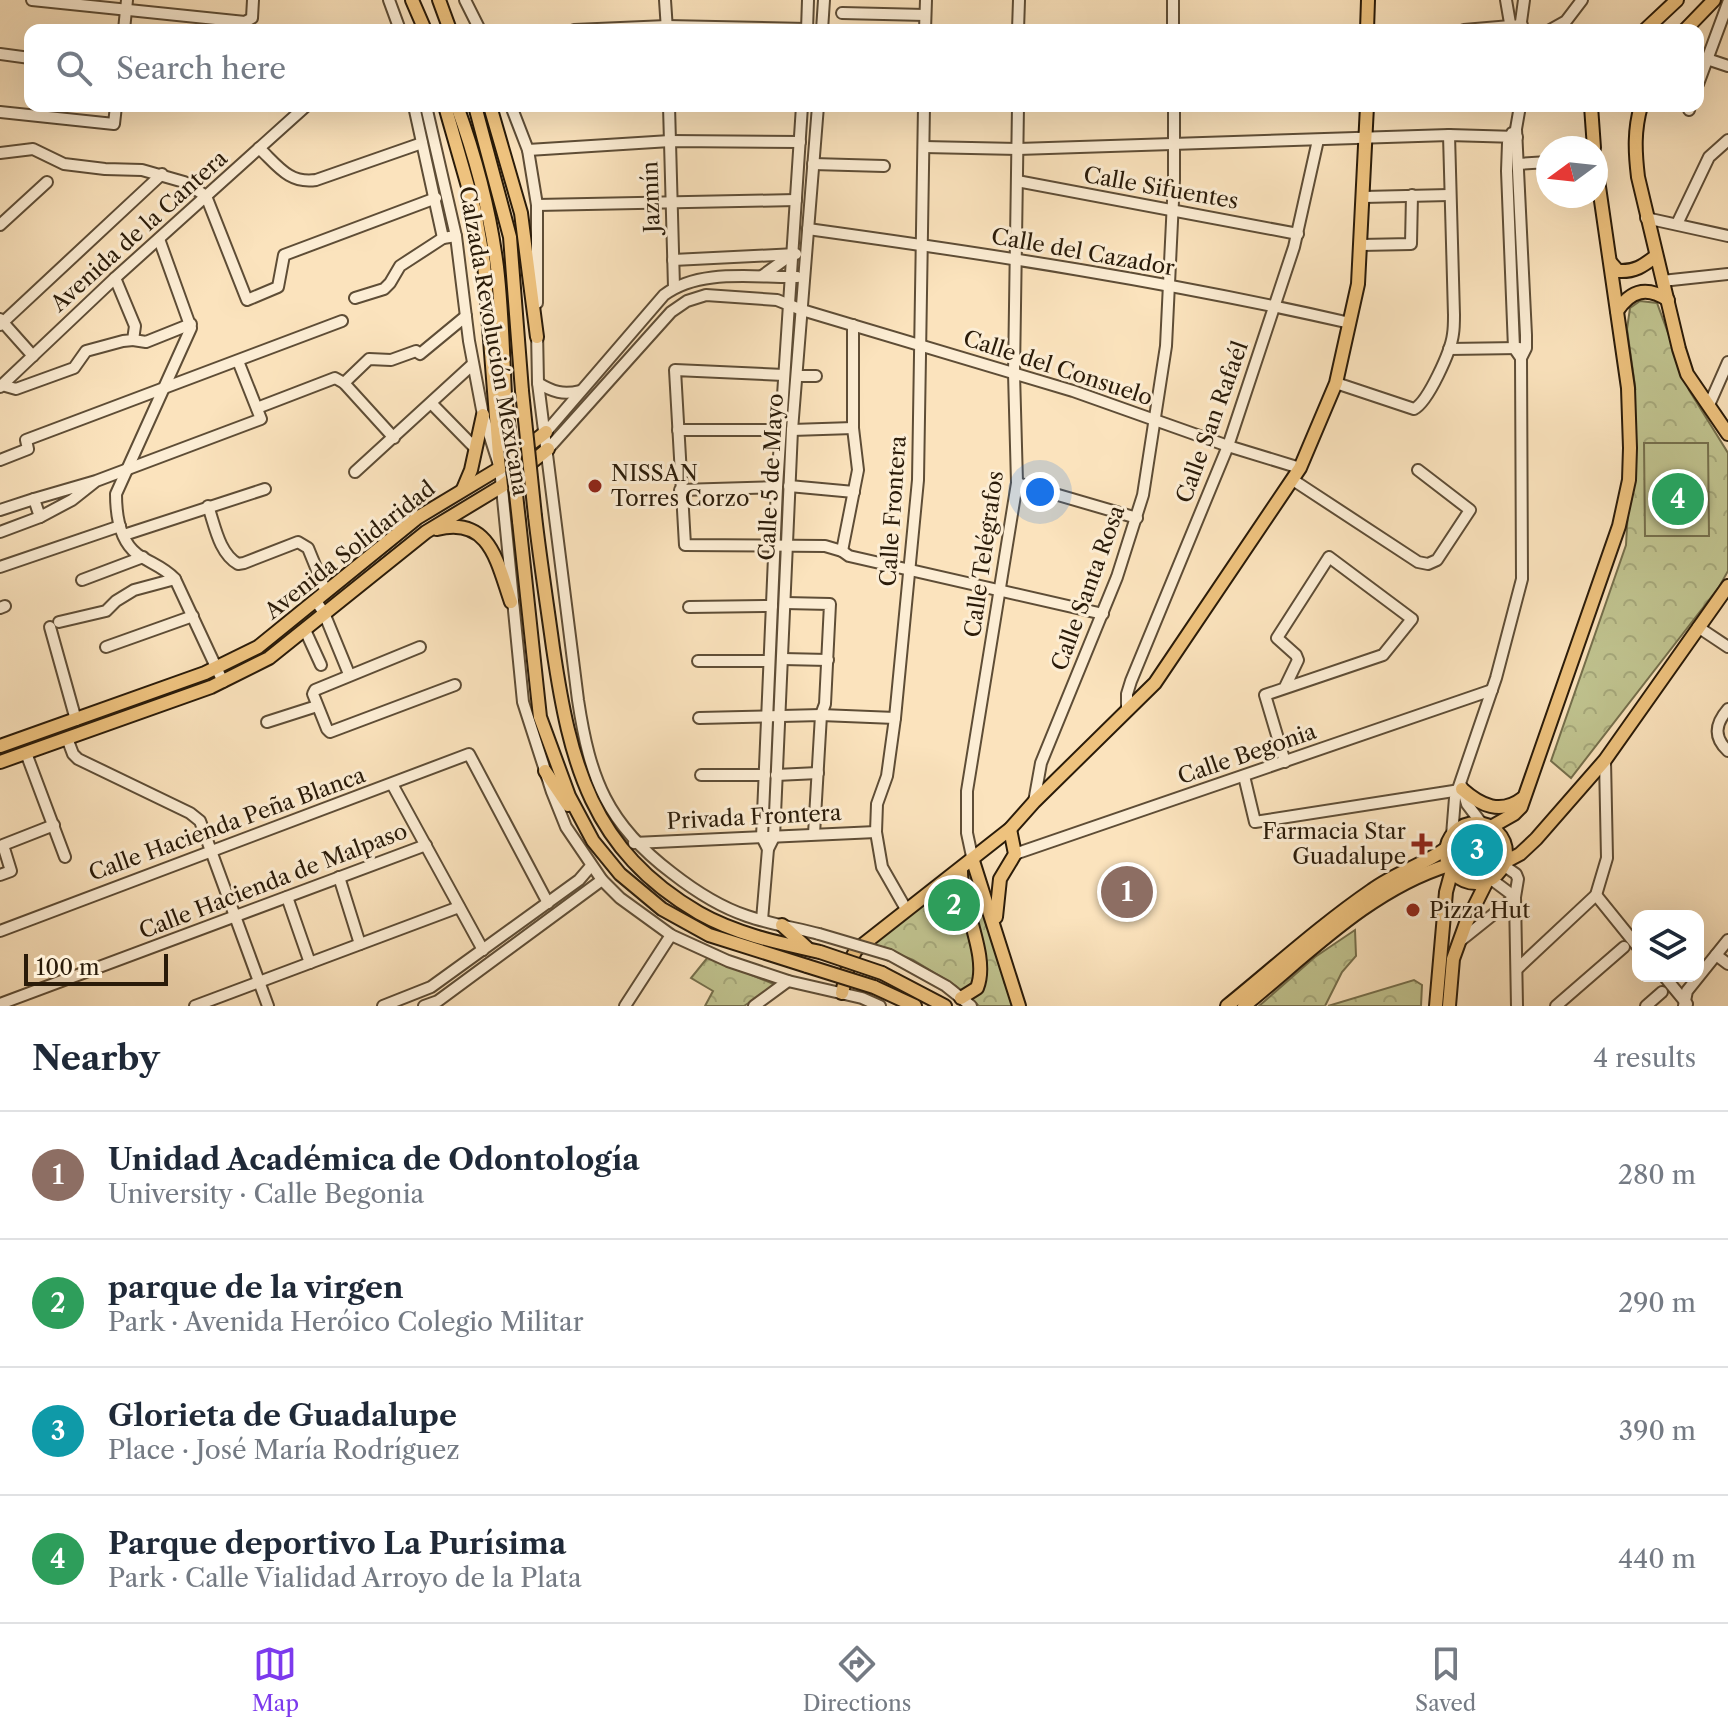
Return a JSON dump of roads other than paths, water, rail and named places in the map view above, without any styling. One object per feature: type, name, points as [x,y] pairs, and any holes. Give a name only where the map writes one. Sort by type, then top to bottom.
[{"type":"main road","points":[[439,0],[448,24]]},
{"type":"main road","points":[[1367,24],[1368,0]]},
{"type":"main road","points":[[1651,24],[1677,0]]},
{"type":"main road","points":[[1691,24],[1714,0]]},
{"type":"main road","points":[[413,2],[422,24]]},
{"type":"main road","points":[[447,112],[475,211],[484,263],[500,468]]},
{"type":"main road","name":"Calzada Revolución Mexicana","points":[[459,112],[481,181],[498,270],[505,395],[540,717],[569,796],[585,827]]},
{"type":"main road","name":"Calzada Revolución Mexicana","points":[[477,112],[510,237],[542,579],[568,739],[580,777],[604,823],[637,864],[699,914],[748,935],[815,951],[882,973],[945,1006]]},
{"type":"main road","points":[[492,112],[521,213],[537,337]]},
{"type":"main road","points":[[842,993],[849,963],[856,950],[1010,829],[1155,683],[1297,474],[1336,383],[1358,284],[1367,112]]},
{"type":"main road","points":[[1591,112],[1593,136]]},
{"type":"main road","points":[[1639,112],[1634,152],[1646,218],[1687,374],[1728,434]]},
{"type":"main road","points":[[1436,1006],[1450,867],[1447,848],[1452,835],[1466,825],[1486,825],[1514,814],[1521,807],[1619,526],[1629,480],[1628,388],[1602,208]]},
{"type":"main road","points":[[1611,263],[1618,271],[1629,272],[1639,269],[1656,256]]},
{"type":"main road","points":[[1617,311],[1624,300],[1643,291],[1652,291],[1668,300]]},
{"type":"main road","points":[[463,489],[483,415]]},
{"type":"main road","name":"Avenida Solidaridad","points":[[0,746],[217,668],[258,647],[417,518],[500,468],[546,432]]},
{"type":"main road","name":"Avenida Solidaridad","points":[[0,762],[223,682],[269,658],[426,532],[502,486],[548,449]]},
{"type":"main road","points":[[426,532],[454,525],[476,530],[494,551],[511,602]]},
{"type":"main road","points":[[1449,1006],[1453,959],[1489,880],[1504,863],[1536,839],[1605,760],[1728,586]]},
{"type":"main road","points":[[545,771],[620,874],[662,909],[709,935],[874,987],[915,1006]]},
{"type":"main road","points":[[1461,787],[1477,802],[1493,808],[1511,805],[1525,795]]},
{"type":"main road","points":[[1486,825],[1502,838],[1504,863]]},
{"type":"main road","points":[[995,925],[1000,879],[1015,854],[1010,829]]},
{"type":"main road","points":[[1227,1006],[1375,887],[1432,859],[1447,848]]},
{"type":"main road","points":[[973,861],[1019,1006]]},
{"type":"main road","points":[[1450,867],[1467,881],[1489,880]]},
{"type":"main road","points":[[1244,1006],[1381,897],[1426,872],[1450,867]]},
{"type":"main road","points":[[961,869],[981,974],[977,988],[966,1002]]},
{"type":"main road","points":[[1415,878],[1435,877],[1444,885],[1446,892]]},
{"type":"main road","points":[[782,925],[815,951]]},
{"type":"street","points":[[32,0],[126,5],[250,21],[253,0]]},
{"type":"street","points":[[389,0],[395,24]]},
{"type":"street","points":[[465,0],[477,24]]},
{"type":"street","points":[[665,0],[667,24]]},
{"type":"street","points":[[807,24],[808,0]]},
{"type":"street","points":[[822,24],[824,0]]},
{"type":"street","points":[[857,0],[857,13]]},
{"type":"street","points":[[925,24],[926,0]]},
{"type":"street","points":[[1018,24],[1019,0]]},
{"type":"street","points":[[1173,0],[1173,24]]},
{"type":"street","points":[[1506,0],[1514,24]]},
{"type":"street","points":[[1516,24],[1524,0]]},
{"type":"street","points":[[1561,24],[1582,0]]},
{"type":"street","points":[[1704,67],[1728,3]]},
{"type":"street","points":[[842,13],[925,15]]},
{"type":"street","points":[[0,54],[24,57]]},
{"type":"street","points":[[1707,59],[1728,66]]},
{"type":"street","points":[[0,112],[114,124],[115,112]]},
{"type":"street","name":"Avenida de la Cantera","points":[[1,386],[115,278],[299,112]]},
{"type":"street","points":[[415,112],[443,238]]},
{"type":"street","name":"Calzada Revolución Mexicana","points":[[427,112],[456,236],[483,415],[500,468],[523,702],[566,827],[602,880],[620,898],[671,935],[728,961],[880,1006]]},
{"type":"street","name":"Calzada Revolución Mexicana","points":[[513,112],[528,150],[537,205],[538,383],[584,744],[600,788],[634,843]]},
{"type":"street","name":"Jazmín","points":[[669,112],[674,287]]},
{"type":"street","name":"Calle 5 de Mayo","points":[[762,920],[768,849],[774,837],[766,715],[768,661],[802,112]]},
{"type":"street","name":"Calle 5 de Mayo","points":[[768,849],[762,837],[779,716],[792,430],[817,112]]},
{"type":"street","name":"Calle Frontera","points":[[906,909],[882,867],[876,832],[877,804],[887,776],[895,718],[918,480],[924,112]]},
{"type":"street","name":"Calle Telégrafos","points":[[973,861],[967,833],[967,791],[1017,483],[1014,373],[1018,112]]},
{"type":"street","name":"Calle Santa Rosa","points":[[1034,802],[1041,763],[1103,614],[1137,518],[1156,421],[1166,346],[1174,112]]},
{"type":"street","points":[[1519,112],[1507,171],[1520,351]]},
{"type":"street","points":[[924,147],[1018,149],[1514,134]]},
{"type":"street","points":[[1452,835],[1452,817],[1492,690],[1522,579],[1518,164],[1514,134]]},
{"type":"street","points":[[1336,383],[1414,409],[1424,402],[1449,349],[1454,315],[1449,135]]},
{"type":"street","name":"Calle San Rafaél","points":[[1127,711],[1131,681],[1228,446],[1298,234],[1318,140]]},
{"type":"street","points":[[1677,224],[1709,157],[1728,140]]},
{"type":"street","points":[[528,150],[670,141],[800,142]]},
{"type":"street","points":[[259,148],[294,180],[303,182],[422,143]]},
{"type":"street","points":[[0,153],[33,149],[64,164],[142,170],[184,182],[206,196],[247,300],[278,287],[284,255],[436,198]]},
{"type":"street","points":[[1518,164],[1536,163]]},
{"type":"street","points":[[813,164],[884,166]]},
{"type":"street","points":[[33,356],[1,322],[162,174]]},
{"type":"street","name":"Calle Sifuentes","points":[[1017,181],[1298,234]]},
{"type":"street","points":[[1,222],[47,182]]},
{"type":"street","points":[[1361,245],[1411,244],[1412,195]]},
{"type":"street","points":[[1364,197],[1449,195]]},
{"type":"street","points":[[537,205],[796,200]]},
{"type":"street","points":[[1646,218],[1728,236]]},
{"type":"street","name":"Calle del Cazador","points":[[808,229],[923,245],[1167,287],[1350,323]]},
{"type":"street","points":[[355,298],[384,289],[400,266],[443,238],[456,236]]},
{"type":"street","points":[[159,239],[191,324],[190,334],[116,494],[122,531],[129,546],[167,570],[175,579],[223,682]]},
{"type":"street","points":[[673,260],[806,253]]},
{"type":"street","points":[[760,277],[792,254]]},
{"type":"street","points":[[1662,281],[1728,274]]},
{"type":"street","points":[[674,287],[700,279],[804,276]]},
{"type":"street","points":[[115,278],[135,326],[133,340]]},
{"type":"street","name":"Avenida Solidaridad","points":[[546,432],[674,287]]},
{"type":"street","name":"Avenida Solidaridad","points":[[548,449],[671,312],[687,301],[706,295],[789,302],[802,310]]},
{"type":"street","name":"Calle del Consuelo","points":[[802,310],[1073,391],[1228,446],[1297,474],[1418,562],[1428,564],[1437,560],[1470,510],[1418,470]]},
{"type":"street","points":[[344,383],[369,359],[391,360],[416,351],[420,354],[466,316]]},
{"type":"street","points":[[0,460],[28,449],[26,440],[342,321]]},
{"type":"street","points":[[1,386],[16,389],[74,368],[86,351],[123,341],[146,342],[191,324]]},
{"type":"street","points":[[842,551],[858,470],[853,428],[853,325]]},
{"type":"street","points":[[1449,349],[1520,351]]},
{"type":"street","points":[[0,510],[96,481],[261,419],[238,361]]},
{"type":"street","points":[[1709,405],[1728,362]]},
{"type":"street","points":[[355,472],[473,364]]},
{"type":"street","points":[[784,375],[675,370],[685,545],[825,546],[849,556],[910,571],[1103,614]]},
{"type":"street","points":[[797,376],[816,376]]},
{"type":"street","points":[[257,408],[335,378],[344,383],[394,438]]},
{"type":"street","points":[[538,383],[551,391],[566,394],[582,390]]},
{"type":"street","points":[[432,404],[476,449]]},
{"type":"street","points":[[792,430],[853,428]]},
{"type":"street","points":[[678,430],[780,430]]},
{"type":"street","points":[[0,532],[40,517],[72,500],[96,481]]},
{"type":"street","points":[[1017,483],[1137,518]]},
{"type":"street","points":[[789,486],[854,492]]},
{"type":"street","points":[[680,490],[777,487]]},
{"type":"street","points":[[0,567],[265,489]]},
{"type":"street","points":[[34,499],[40,517]]},
{"type":"street","points":[[208,506],[224,551],[238,564],[298,542],[306,545],[324,613],[349,674]]},
{"type":"street","points":[[82,580],[143,557]]},
{"type":"street","points":[[1285,687],[1298,660],[1277,638],[1329,557],[1412,619],[1383,655],[1265,695],[1285,762]]},
{"type":"street","points":[[76,720],[54,625],[106,611],[134,590],[175,579]]},
{"type":"street","points":[[785,603],[830,604],[814,834]]},
{"type":"street","points":[[689,607],[772,606]]},
{"type":"street","points":[[106,647],[193,616]]},
{"type":"street","points":[[1698,627],[1728,647]]},
{"type":"street","points":[[305,630],[321,665]]},
{"type":"street","points":[[420,647],[315,690],[313,694],[317,706],[330,732],[455,685]]},
{"type":"street","points":[[783,659],[828,660]]},
{"type":"street","points":[[698,661],[768,661]]},
{"type":"street","name":"Calle Begonia","points":[[1015,854],[1492,690]]},
{"type":"street","points":[[267,722],[317,706]]},
{"type":"street","points":[[1728,709],[1719,719],[1716,733],[1728,751]]},
{"type":"street","points":[[699,718],[821,715],[895,718]]},
{"type":"street","points":[[67,738],[78,759],[190,813],[200,821],[268,1006]]},
{"type":"street","points":[[26,753],[65,857]]},
{"type":"street","name":"Calle Hacienda Peña Blanca","points":[[0,931],[469,754],[548,903]]},
{"type":"street","points":[[1517,969],[1596,895],[1607,858],[1605,760]]},
{"type":"street","points":[[701,775],[818,773]]},
{"type":"street","points":[[1244,776],[1255,822],[1461,787]]},
{"type":"street","points":[[392,784],[483,950]]},
{"type":"street","points":[[1461,787],[1467,804],[1486,825]]},
{"type":"street","points":[[6,873],[3,845],[54,825]]},
{"type":"street","name":"Privada Frontera","points":[[634,843],[876,832]]},
{"type":"street","points":[[634,843],[698,893],[746,916],[890,955],[946,986],[966,1002]]},
{"type":"street","name":"Calle Hacienda de Malpaso","points":[[0,1004],[426,845]]},
{"type":"street","points":[[1504,863],[1518,879],[1515,897],[1517,1006]]},
{"type":"street","points":[[383,1006],[431,987],[579,880],[591,866]]},
{"type":"street","points":[[339,877],[360,944]]},
{"type":"street","points":[[424,1006],[438,1001],[602,880]]},
{"type":"street","points":[[1489,880],[1515,897]]},
{"type":"street","points":[[1596,895],[1632,940]]},
{"type":"street","points":[[287,897],[310,963]]},
{"type":"street","points":[[1459,941],[1515,897]]},
{"type":"street","points":[[195,1006],[459,907]]},
{"type":"street","points":[[625,1006],[671,935]]},
{"type":"street","points":[[1669,982],[1687,1002],[1728,940]]},
{"type":"street","points":[[1556,1006],[1624,947]]},
{"type":"street","points":[[1716,955],[1728,964]]},
{"type":"street","points":[[754,1006],[788,981]]},
{"type":"street","points":[[1646,1006],[1662,992]]},
{"type":"place","name":"NISSAN Torres Corzo","points":[[595,486]]},
{"type":"place","name":"Parque deportivo La Purísima","points":[[1678,499]]},
{"type":"place","name":"Farmacia Star Guadalupe","points":[[1422,844]]},
{"type":"place","name":"Glorieta de Guadalupe","points":[[1477,850]]},
{"type":"place","name":"Unidad Académica de Odontología","points":[[1127,892]]},
{"type":"place","name":"parque de la virgen","points":[[954,905]]},
{"type":"place","name":"Pizza Hut","points":[[1413,910]]}]
